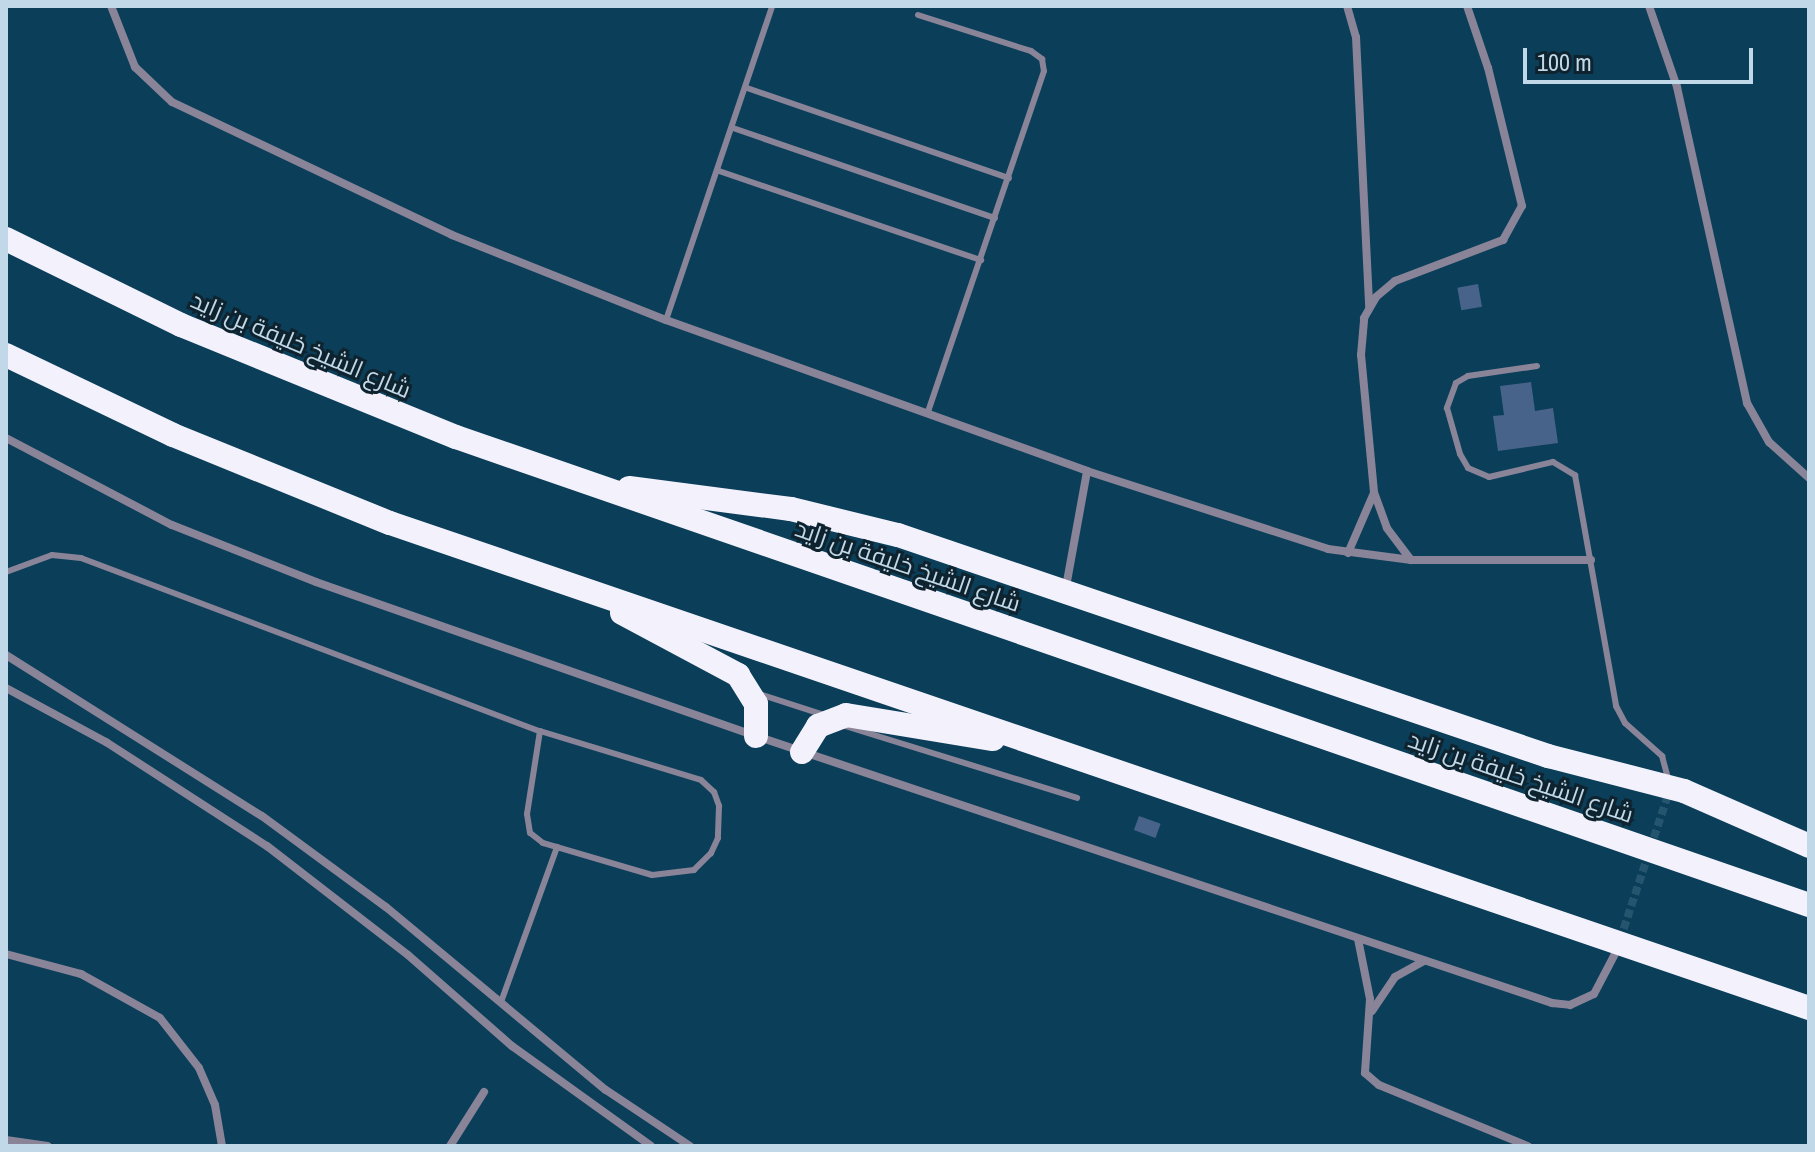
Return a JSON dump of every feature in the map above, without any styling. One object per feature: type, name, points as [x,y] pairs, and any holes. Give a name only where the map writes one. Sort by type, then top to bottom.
[{"type":"highway","name":"شارع الشيخ خليفة بن زايد","points":[[6,239],[126,301],[310,380],[590,484],[1809,905]]},
{"type":"highway","points":[[6,355],[173,435],[319,496],[1809,1008]]},
{"type":"highway","points":[[590,484],[721,497],[827,516],[1065,592],[1548,756],[1669,790],[1809,846]]},
{"type":"highway","points":[[587,590],[728,669],[752,693],[758,713],[756,736]]},
{"type":"highway","points":[[802,752],[813,732],[831,719],[854,716],[1035,743]]},
{"type":"street","points":[[111,6],[141,77],[172,102],[439,230],[666,320],[1087,471],[1348,553],[1411,560],[1591,560]]},
{"type":"street","points":[[1347,6],[1356,37],[1369,307],[1360,342],[1374,492],[1387,528],[1411,560]]},
{"type":"street","points":[[1369,307],[1395,281],[1495,245],[1520,215],[1521,187],[1467,6]]},
{"type":"street","points":[[1649,6],[1677,87],[1747,403],[1769,442],[1809,478]]},
{"type":"street","points":[[6,438],[221,545],[802,752],[1424,961],[1570,1005],[1600,988],[1616,952]]},
{"type":"street","points":[[1065,592],[1087,471]]},
{"type":"street","points":[[1348,553],[1374,492]]},
{"type":"street","points":[[6,655],[262,816],[386,907],[606,1090],[690,1146]]},
{"type":"street","points":[[6,688],[106,742],[267,846],[408,955],[512,1046],[651,1146]]},
{"type":"street","points":[[1358,939],[1368,979],[1365,1073],[1379,1085],[1528,1146]]},
{"type":"street","points":[[6,954],[81,974],[160,1018],[199,1068],[215,1105],[222,1146]]},
{"type":"street","points":[[1368,1019],[1389,983],[1424,961]]},
{"type":"street","points":[[450,1146],[484,1092]]},
{"type":"street","points":[[6,1140],[48,1146]]},
{"type":"lane","points":[[666,320],[719,171],[772,6]]},
{"type":"lane","points":[[918,15],[1031,51],[1042,59],[1043,77],[928,412]]},
{"type":"lane","points":[[747,88],[1009,178]]},
{"type":"lane","points":[[733,128],[995,218]]},
{"type":"lane","points":[[719,171],[981,260]]},
{"type":"lane","points":[[1537,366],[1462,379],[1448,394],[1448,414],[1463,462],[1474,472],[1497,476],[1553,462],[1571,470],[1579,486],[1616,706],[1625,723],[1662,756],[1669,790]]},
{"type":"lane","points":[[6,572],[52,555],[81,558],[540,731],[701,780],[714,792],[719,806],[718,838],[711,853],[694,870],[676,876],[652,875],[557,847],[530,833],[528,800],[540,731]]},
{"type":"lane","points":[[752,693],[1077,798]]},
{"type":"lane","points":[[501,1002],[557,847]]},
{"type":"building","points":[[1478,284],[1482,307],[1461,310],[1457,288]]},
{"type":"building","points":[[1531,382],[1535,411],[1553,408],[1558,443],[1498,451],[1493,416],[1504,415],[1500,386]]},
{"type":"building","points":[[1139,816],[1161,824],[1155,838],[1134,830]]},
{"type":"tunnel","points":[[1620,940],[1668,795]]}]
